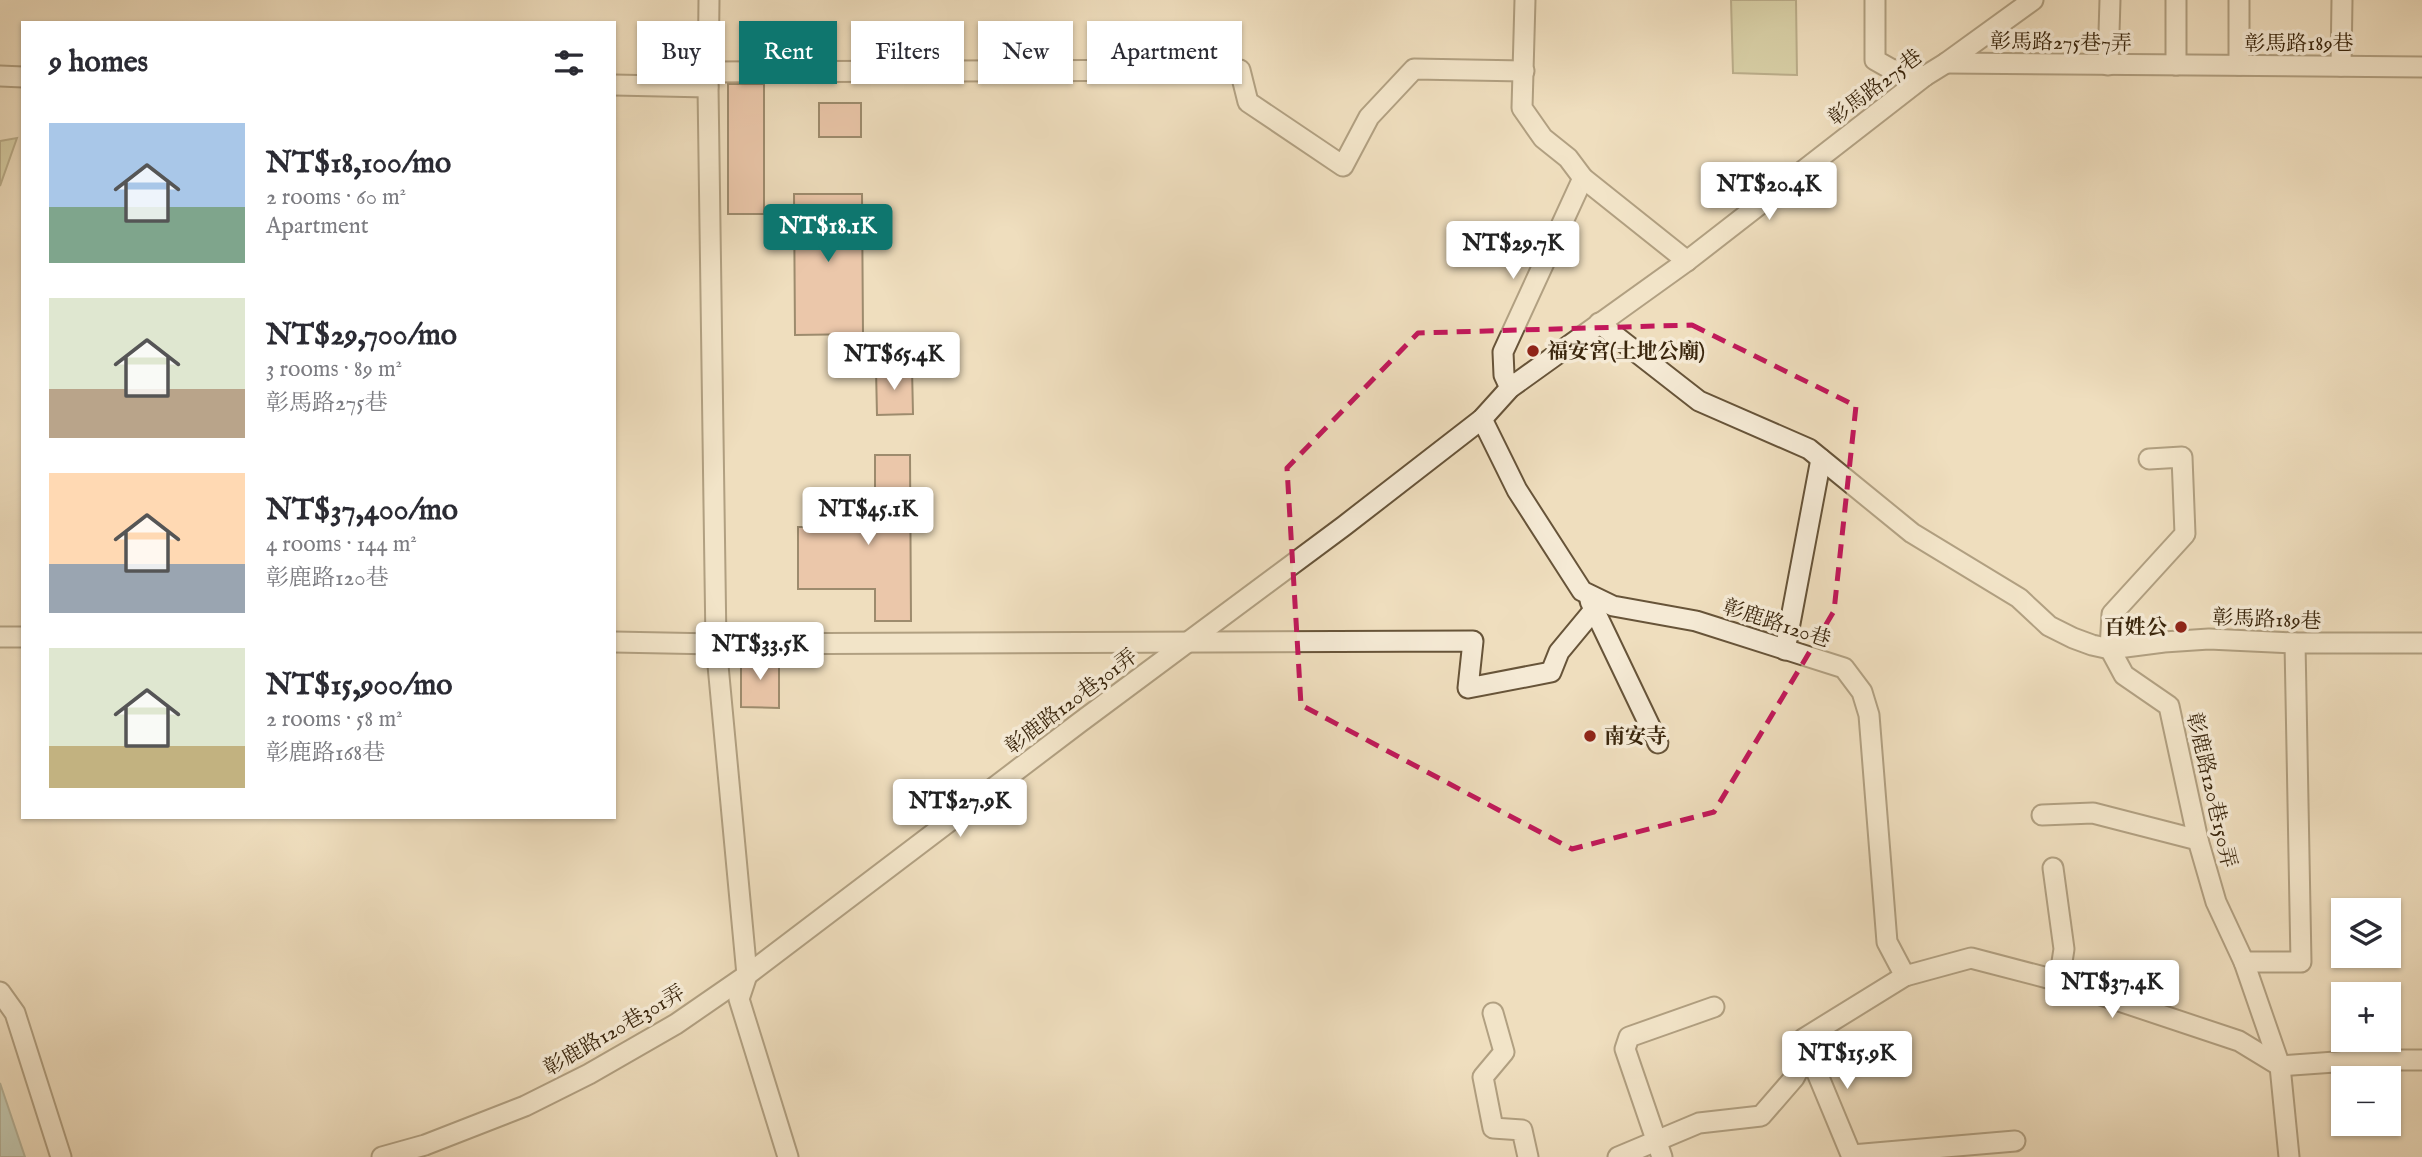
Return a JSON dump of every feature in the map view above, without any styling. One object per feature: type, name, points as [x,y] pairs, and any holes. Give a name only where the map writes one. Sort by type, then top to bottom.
[{"type":"street","points":[[709,0],[709,21]]},
{"type":"street","points":[[1525,0],[1522,108],[1543,138],[1568,158],[1583,178],[1687,261]]},
{"type":"street","points":[[1875,0],[1875,60],[1891,69],[1925,76]]},
{"type":"street","name":"彰馬路275巷","points":[[1482,419],[1510,388],[1687,261],[1925,76],[2034,0]]},
{"type":"street","points":[[2108,65],[2110,0]]},
{"type":"street","points":[[2176,0],[2176,65]]},
{"type":"street","points":[[2239,0],[2239,65]]},
{"type":"street","points":[[2341,66],[2342,0]]},
{"type":"street","name":"彰馬路275巷7弄","points":[[1946,63],[2176,65]]},
{"type":"street","name":"彰馬路189巷","points":[[2176,65],[2422,67]]},
{"type":"street","points":[[725,79],[1240,70],[1248,102],[1343,166],[1369,117],[1414,69],[1524,71]]},
{"type":"street","points":[[0,76],[21,77]]},
{"type":"street","points":[[616,85],[637,84]]},
{"type":"street","points":[[708,84],[716,644],[747,975],[739,999],[788,1157]]},
{"type":"street","points":[[1510,388],[1504,374],[1503,352],[1583,178]]},
{"type":"street","points":[[1599,323],[1699,401],[1809,449],[1912,533],[2019,598],[2049,626],[2092,646],[2110,649],[2112,614],[2185,534],[2182,457],[2149,459]]},
{"type":"street","name":"彰鹿路120巷","points":[[1482,419],[1517,489],[1590,602],[1696,621],[1844,668],[1862,692],[1869,715],[1887,942],[1905,976]]},
{"type":"street","name":"彰鹿路120巷301弄","points":[[382,1157],[425,1145],[525,1106],[589,1074],[676,1024],[747,975],[1482,419]]},
{"type":"street","points":[[1785,650],[1821,459]]},
{"type":"street","points":[[616,642],[1473,641],[1468,688],[1551,673],[1559,652],[1590,602]]},
{"type":"street","points":[[1590,602],[1658,743]]},
{"type":"street","points":[[0,637],[21,637]]},
{"type":"street","name":"彰馬路189巷","points":[[2110,649],[2209,639],[2295,643],[2422,643]]},
{"type":"street","points":[[2244,962],[2301,962],[2295,643]]},
{"type":"street","name":"彰鹿路120巷150弄","points":[[2110,649],[2124,675],[2169,706],[2198,840],[2216,902],[2244,962],[2280,1066],[2289,1157]]},
{"type":"street","points":[[2042,815],[2093,813],[2198,840]]},
{"type":"street","points":[[2053,868],[2064,949],[2059,981]]},
{"type":"street","points":[[1618,1157],[1659,1148],[1699,1123],[1761,1116],[1794,1078],[1806,1044],[1905,976],[1971,958],[2059,981],[2239,1041],[2280,1066],[2363,1060],[2422,1060]]},
{"type":"street","points":[[0,992],[15,1013],[61,1157]]},
{"type":"street","points":[[1659,1148],[1625,1049],[1626,1041],[1629,1037],[1714,1007]]},
{"type":"street","points":[[1493,1013],[1504,1052],[1483,1077],[1493,1128],[1522,1130],[1528,1157]]},
{"type":"street","points":[[1806,1044],[1852,1156],[2015,1141]]},
{"type":"highlighted area","points":[[1692,325],[1856,406],[1834,611],[1714,812],[1572,849],[1301,705],[1287,468],[1418,333]]},
{"type":"green space","points":[[1731,0],[1796,0],[1797,75],[1733,73]]},
{"type":"green space","points":[[17,138],[0,186],[0,141]]},
{"type":"water","points":[[0,1083],[25,1157],[0,1157]]},
{"type":"building","points":[[728,84],[764,84],[764,214],[728,214]]},
{"type":"building","points":[[819,103],[861,103],[861,137],[819,137]]},
{"type":"building","points":[[794,194],[862,194],[863,334],[795,335]]},
{"type":"building","points":[[912,368],[913,414],[877,415],[876,369]]},
{"type":"building","points":[[875,455],[910,455],[911,621],[875,621],[875,589],[798,589],[798,527],[875,527]]},
{"type":"building","points":[[741,656],[779,656],[779,708],[741,707]]},
{"type":"place","name":"福安宮(土地公廟)","points":[[1533,351]]},
{"type":"place","name":"百姓公","points":[[2181,627]]},
{"type":"place","name":"南安寺","points":[[1590,736]]}]
